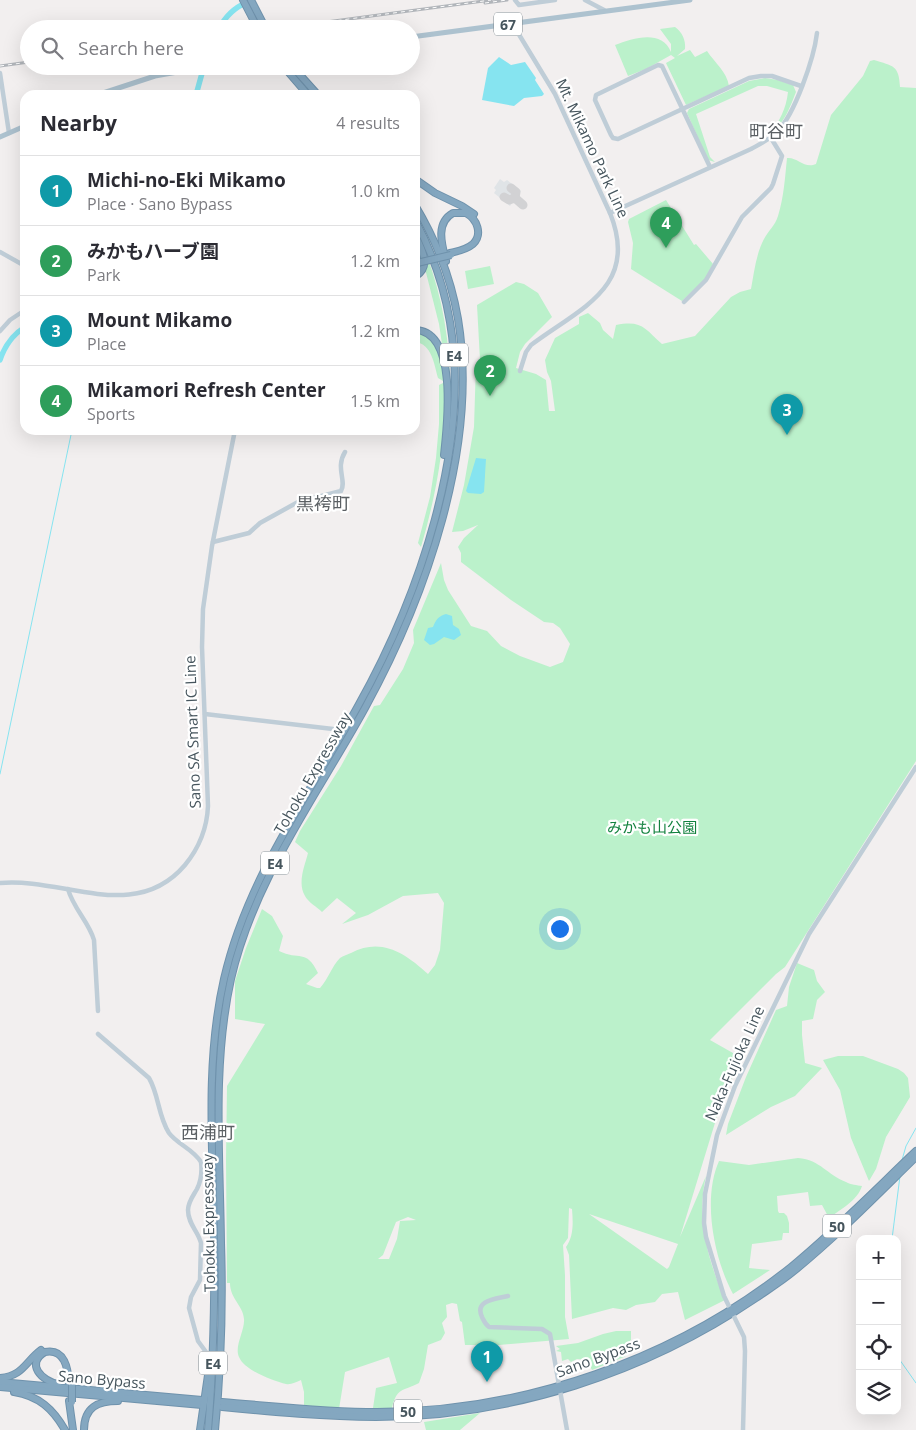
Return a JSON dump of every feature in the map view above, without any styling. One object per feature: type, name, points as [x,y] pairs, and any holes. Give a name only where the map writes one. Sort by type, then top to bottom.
[{"type":"highway","points":[[243,0],[253,20]]},
{"type":"highway","points":[[251,0],[261,20]]},
{"type":"highway","points":[[291,75],[304,90]]},
{"type":"highway","points":[[300,75],[314,90]]},
{"type":"highway","points":[[420,182],[435,193],[469,210],[478,220],[481,230],[477,244],[464,252],[420,261]]},
{"type":"highway","points":[[450,254],[466,248],[476,239],[478,232],[476,222],[466,213],[457,212],[449,215],[444,222],[440,236],[458,304],[459,328]]},
{"type":"highway","name":"Tohoku Expressway","points":[[215,1430],[222,1291],[219,1079],[225,1016],[232,976],[250,919],[270,873],[295,826],[370,699],[402,633],[422,583],[442,515],[458,441],[462,383],[459,328],[445,270],[430,232],[420,213]]},
{"type":"highway","name":"Tohoku Expressway","points":[[208,1430],[214,1296],[212,1079],[218,1015],[230,957],[243,917],[269,858],[359,704],[386,650],[417,574],[440,496],[452,425],[454,352],[450,320],[442,287],[430,250],[420,230]]},
{"type":"highway","points":[[420,246],[424,263],[420,272]]},
{"type":"highway","points":[[420,331],[425,332],[434,340],[444,358],[446,370],[448,391],[440,496]]},
{"type":"highway","name":"Sano Bypass","points":[[222,1404],[298,1414],[378,1417],[405,1416],[489,1406],[606,1375],[697,1334],[731,1311],[790,1268],[916,1150]]},
{"type":"highway","name":"Sano Bypass","points":[[731,1311],[788,1276],[822,1247],[916,1158]]},
{"type":"highway","points":[[200,1430],[207,1384],[214,1296]]},
{"type":"highway","points":[[0,1378],[20,1372],[39,1352],[46,1348],[60,1351],[66,1357],[71,1370],[70,1402],[75,1430]]},
{"type":"highway","points":[[70,1383],[67,1366],[61,1356],[52,1352],[42,1354],[37,1362],[37,1369],[41,1376],[50,1382],[113,1390],[128,1394]]},
{"type":"highway","name":"Sano Bypass","points":[[0,1382],[202,1403],[0,1388]]},
{"type":"highway","points":[[0,1388],[26,1394],[38,1400],[52,1410],[65,1430]]},
{"type":"highway","points":[[84,1430],[87,1414],[98,1404],[108,1401],[145,1400]]},
{"type":"main road","name":"67","points":[[420,36],[690,0]]},
{"type":"main road","points":[[112,90],[163,75]]},
{"type":"main road","points":[[0,137],[20,128]]},
{"type":"street","points":[[515,0],[519,5],[555,0]]},
{"type":"street","points":[[585,0],[604,10]]},
{"type":"street","name":"Mt. Mikamo Park Line","points":[[512,23],[562,107],[617,228],[619,242],[619,255],[616,267],[604,289],[588,305],[531,345],[526,352],[520,371]]},
{"type":"street","points":[[610,213],[751,149],[771,138],[787,120],[813,53],[816,32]]},
{"type":"street","points":[[710,167],[683,109],[664,68],[660,65],[598,93],[595,97],[611,135],[615,139],[683,109],[756,77],[772,76],[801,86]]},
{"type":"street","points":[[0,72],[8,133]]},
{"type":"street","points":[[684,302],[706,280],[742,217],[761,200],[773,184],[782,156],[771,138]]},
{"type":"street","points":[[0,252],[20,263]]},
{"type":"street","points":[[0,331],[10,320],[20,313]]},
{"type":"street","name":"Sano SA Smart IC Line","points":[[0,882],[31,883],[112,896],[137,894],[165,882],[181,869],[188,862],[201,840],[208,813],[202,626],[204,595],[234,435]]},
{"type":"street","points":[[213,542],[249,533],[260,522],[298,502],[341,492],[343,487],[340,466],[345,452]]},
{"type":"street","points":[[205,714],[333,729]]},
{"type":"street","name":"Naka-Fujioka Line","points":[[743,1430],[744,1337],[731,1311],[706,1237],[703,1207],[712,1157],[724,1113],[743,1068],[809,934],[916,767]]},
{"type":"street","points":[[68,889],[94,940],[98,1011]]},
{"type":"street","points":[[98,1034],[148,1078],[153,1085],[164,1125],[170,1134],[200,1162],[200,1180],[190,1200],[188,1211],[191,1225],[200,1237],[200,1280],[191,1297],[189,1308],[198,1341],[206,1352]]},
{"type":"street","points":[[508,1296],[486,1301],[480,1306],[479,1312],[486,1325],[492,1327],[542,1329],[548,1332],[552,1338],[567,1430]]},
{"type":"shaded area","points":[[500,179],[504,182],[507,180],[521,191],[510,206],[494,193],[496,190],[494,188]]},
{"type":"green space","points":[[675,27],[680,31],[685,42],[685,49],[677,56],[690,50],[695,57],[707,51],[723,72],[729,86],[686,105],[666,63],[675,58],[671,55],[646,69],[628,76],[615,45],[638,38],[654,38],[661,40],[671,52],[671,44],[660,29]]},
{"type":"green space","name":"みかも山公園","points":[[874,60],[894,68],[898,74],[900,87],[916,88],[916,761],[785,967],[710,1040],[740,1057],[718,1113],[680,1237],[706,1176],[702,1208],[705,1239],[713,1270],[725,1300],[685,1320],[678,1292],[662,1294],[655,1302],[636,1305],[626,1310],[613,1308],[572,1319],[569,1255],[566,1247],[569,1243],[573,1219],[572,1209],[569,1208],[568,1238],[563,1245],[565,1317],[569,1339],[499,1345],[465,1345],[457,1304],[452,1303],[446,1305],[447,1317],[442,1323],[445,1333],[441,1340],[428,1345],[424,1369],[419,1383],[398,1393],[392,1408],[373,1408],[376,1388],[397,1383],[389,1357],[345,1372],[339,1409],[304,1406],[304,1392],[301,1380],[290,1384],[280,1383],[267,1378],[242,1362],[239,1357],[238,1348],[244,1319],[232,1293],[230,1283],[227,1283],[227,1086],[265,1024],[235,1019],[235,981],[246,948],[262,909],[272,916],[283,936],[279,951],[302,956],[310,960],[314,965],[318,973],[306,984],[317,988],[320,988],[340,958],[362,948],[382,947],[392,950],[410,960],[428,974],[435,965],[440,950],[444,903],[438,893],[403,896],[368,915],[342,924],[356,913],[337,898],[322,912],[305,896],[302,880],[308,853],[295,842],[341,766],[374,706],[380,705],[403,669],[414,643],[413,630],[441,563],[448,590],[471,626],[487,631],[501,646],[520,656],[550,667],[563,662],[570,644],[560,628],[553,623],[544,622],[511,600],[461,562],[461,553],[458,547],[464,538],[478,525],[463,531],[452,532],[464,485],[474,427],[476,363],[480,360],[477,305],[516,282],[524,284],[538,293],[552,317],[525,344],[520,352],[516,368],[536,374],[546,380],[549,411],[555,411],[551,381],[545,360],[555,338],[579,324],[579,317],[588,313],[600,323],[603,330],[613,339],[616,325],[625,324],[642,327],[662,344],[695,336],[731,297],[751,289],[759,251],[764,239],[777,220],[784,187],[787,158],[808,165],[816,164],[831,115],[863,76],[870,61]],"holes":[[[589,1214],[678,1244],[669,1267],[667,1269]],[[408,1217],[416,1220],[400,1221],[397,1239],[389,1259],[378,1259],[383,1255],[396,1222]]]},
{"type":"green space","points":[[765,78],[793,85],[796,92],[783,121],[769,134],[782,115],[788,92],[767,86],[758,86],[696,114],[710,157],[715,162],[708,160],[687,113],[689,109],[749,81]]},
{"type":"green space","points":[[666,200],[694,245],[696,244],[713,264],[705,279],[682,301],[631,269],[633,243],[629,219]]},
{"type":"green space","points":[[420,240],[432,269],[443,311],[449,354],[450,397],[439,324],[420,249]]},
{"type":"green space","points":[[490,266],[494,284],[468,289],[465,271]]},
{"type":"green space","points":[[420,333],[429,336],[439,350],[442,358],[445,383],[441,457],[431,511],[421,547],[418,543],[430,497],[439,424],[439,385],[443,381],[438,378],[429,351],[421,344]]},
{"type":"green space","points":[[797,963],[814,970],[817,981],[825,992],[817,1000],[813,1019],[802,1021],[805,1063],[822,1068],[795,1096],[771,1107],[726,1135],[728,1124],[746,1077],[776,1010],[787,1006],[789,987]]},
{"type":"green space","points":[[838,1056],[863,1056],[898,1069],[908,1078],[910,1097],[886,1137],[876,1169],[869,1181],[851,1138],[840,1090],[823,1060]]},
{"type":"green space","points":[[798,1158],[813,1162],[848,1183],[862,1186],[860,1191],[848,1204],[829,1218],[822,1205],[810,1206],[808,1192],[777,1196],[778,1211],[787,1216],[789,1233],[783,1233],[782,1240],[752,1244],[749,1268],[770,1270],[733,1294],[720,1264],[712,1229],[711,1193],[719,1161],[749,1165]]},
{"type":"green space","points":[[616,1331],[631,1331],[631,1340],[627,1343],[631,1352],[624,1357],[592,1370],[587,1360],[577,1359],[571,1362],[568,1359],[562,1361],[561,1352],[556,1351],[560,1349],[556,1346],[578,1343]]},
{"type":"green space","points":[[480,1413],[460,1430],[426,1430],[424,1422]]},
{"type":"water","points":[[499,57],[511,65],[525,62],[544,94],[542,96],[524,98],[514,106],[482,100],[488,68]]},
{"type":"water","points":[[476,458],[486,459],[484,492],[481,494],[468,493],[466,491]]},
{"type":"water","points":[[446,614],[452,616],[453,625],[459,629],[461,635],[454,640],[444,637],[430,645],[424,640],[428,628],[433,627],[438,618]]},
{"type":"waterway","points":[[224,20],[248,2]]},
{"type":"waterway","points":[[197,90],[202,75]]},
{"type":"waterway","points":[[0,360],[10,341],[20,330]]},
{"type":"waterway","points":[[0,774],[71,435]]},
{"type":"waterway","points":[[902,1160],[906,1146],[916,1128]]},
{"type":"waterway","points":[[893,1235],[900,1176]]},
{"type":"waterway","points":[[901,1362],[916,1383]]},
{"type":"taxiway","points":[[511,188],[516,192],[515,198]]},
{"type":"taxiway","points":[[504,197],[509,200],[515,198],[523,205]]},
{"type":"railway","points":[[341,20],[491,0]]},
{"type":"railway","points":[[485,3],[507,0]]},
{"type":"railway","points":[[0,66],[20,63]]},
{"type":"place","name":"Mikamori Refresh Center","points":[[666,248]]},
{"type":"place","name":"みかもハーブ園","points":[[490,396]]},
{"type":"place","name":"Mount Mikamo","points":[[787,435]]},
{"type":"place","name":"Michi-no-Eki Mikamo","points":[[487,1382]]},
{"type":"district","name":"町谷町","points":[[776,131]]},
{"type":"district","name":"黒袴町","points":[[323,503]]},
{"type":"district","name":"西浦町","points":[[208,1132]]}]
